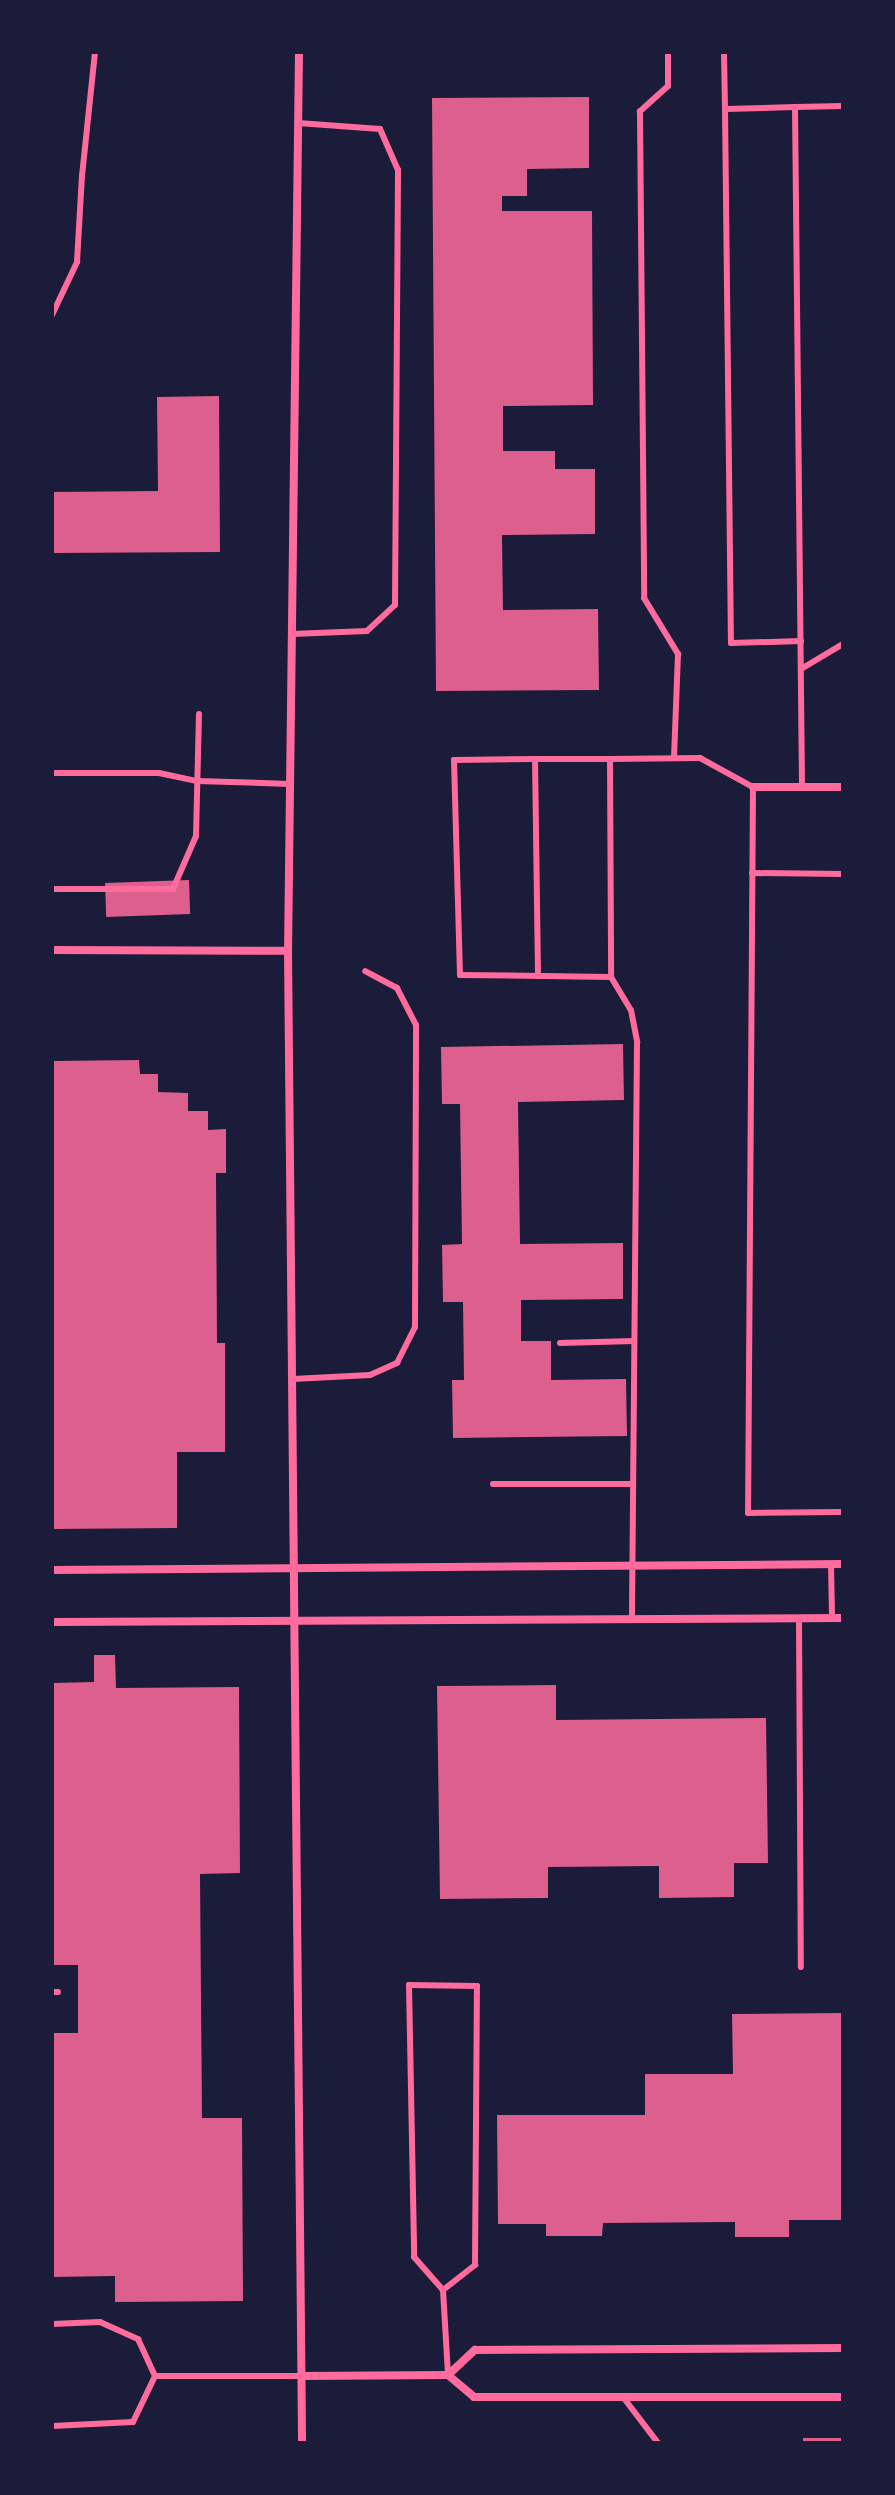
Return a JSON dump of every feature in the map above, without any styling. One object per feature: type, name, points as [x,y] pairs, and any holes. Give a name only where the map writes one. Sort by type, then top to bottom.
[{"type":"street","points":[[299,52],[288,951],[302,2443]]},
{"type":"street","points":[[753,787],[843,787]]},
{"type":"street","points":[[52,950],[288,951]]},
{"type":"street","points":[[52,1570],[843,1564]]},
{"type":"street","points":[[52,1622],[843,1618]]},
{"type":"street","points":[[448,2375],[475,2350],[843,2348]]},
{"type":"street","points":[[301,2376],[448,2375],[474,2397],[843,2397]]},
{"type":"lane","points":[[52,315],[77,262],[95,52]]},
{"type":"lane","points":[[668,52],[668,86],[640,111],[644,598],[678,654],[674,758]]},
{"type":"lane","points":[[724,52],[731,643],[801,641]]},
{"type":"lane","points":[[725,109],[843,106]]},
{"type":"lane","points":[[795,107],[802,787]]},
{"type":"lane","points":[[292,634],[367,631],[395,605],[396,589],[398,170],[380,129],[298,123]]},
{"type":"lane","points":[[801,669],[843,644]]},
{"type":"lane","points":[[52,889],[173,889],[196,836],[199,714]]},
{"type":"lane","points":[[611,977],[460,975],[454,760],[700,758],[753,787],[748,1513],[843,1512]]},
{"type":"lane","points":[[535,759],[538,976]]},
{"type":"lane","points":[[610,759],[611,977],[631,1010],[637,1042],[632,1619]]},
{"type":"lane","points":[[52,773],[159,773],[197,781],[290,784]]},
{"type":"lane","points":[[752,873],[843,874]]},
{"type":"lane","points":[[293,1379],[370,1375],[397,1363],[415,1327],[416,1025],[397,988],[365,971]]},
{"type":"lane","points":[[560,1343],[634,1341]]},
{"type":"lane","points":[[493,1484],[633,1484]]},
{"type":"lane","points":[[831,1564],[832,1618]]},
{"type":"lane","points":[[799,1618],[801,1967]]},
{"type":"lane","points":[[443,2290],[475,2265],[477,1986],[409,1985],[414,2257],[443,2290],[448,2375]]},
{"type":"lane","points":[[52,2324],[100,2322],[138,2339],[155,2376]]},
{"type":"lane","points":[[155,2376],[301,2376]]},
{"type":"lane","points":[[52,2426],[133,2422],[155,2376]]},
{"type":"lane","points":[[623,2397],[658,2443]]},
{"type":"building","points":[[589,97],[589,168],[527,169],[527,196],[502,196],[502,211],[592,211],[593,405],[503,406],[503,451],[555,451],[555,469],[595,469],[595,534],[502,535],[503,610],[598,609],[599,690],[436,691],[432,98]]},
{"type":"building","points":[[219,396],[220,552],[52,553],[52,492],[158,491],[157,397]]},
{"type":"building","points":[[189,880],[190,914],[106,917],[105,883]]},
{"type":"building","points":[[623,1044],[624,1100],[518,1102],[520,1244],[623,1243],[623,1299],[521,1300],[521,1341],[551,1341],[551,1380],[626,1379],[627,1436],[453,1438],[452,1380],[464,1380],[463,1302],[443,1302],[442,1245],[462,1244],[460,1104],[442,1104],[441,1047]]},
{"type":"building","points":[[139,1060],[140,1074],[158,1074],[158,1092],[188,1093],[188,1111],[208,1111],[208,1130],[226,1129],[226,1173],[216,1173],[217,1343],[225,1343],[225,1452],[177,1452],[177,1528],[52,1529],[52,1061]]},
{"type":"building","points":[[94,1655],[115,1655],[116,1688],[239,1687],[240,1873],[200,1874],[202,2118],[242,2118],[243,2301],[115,2302],[115,2276],[52,2277],[52,2033],[78,2033],[78,1965],[52,1965],[52,1683],[94,1682]]},
{"type":"building","points":[[556,1685],[556,1720],[766,1718],[768,1863],[734,1863],[734,1897],[659,1898],[659,1866],[548,1867],[548,1898],[440,1899],[437,1686]]},
{"type":"building","points":[[843,2013],[843,2220],[789,2220],[789,2237],[735,2237],[735,2222],[603,2223],[602,2236],[546,2236],[546,2224],[498,2224],[497,2115],[645,2115],[645,2074],[733,2074],[732,2014]]},
{"type":"building","points":[[803,2438],[843,2438],[843,2443],[803,2443]]}]
